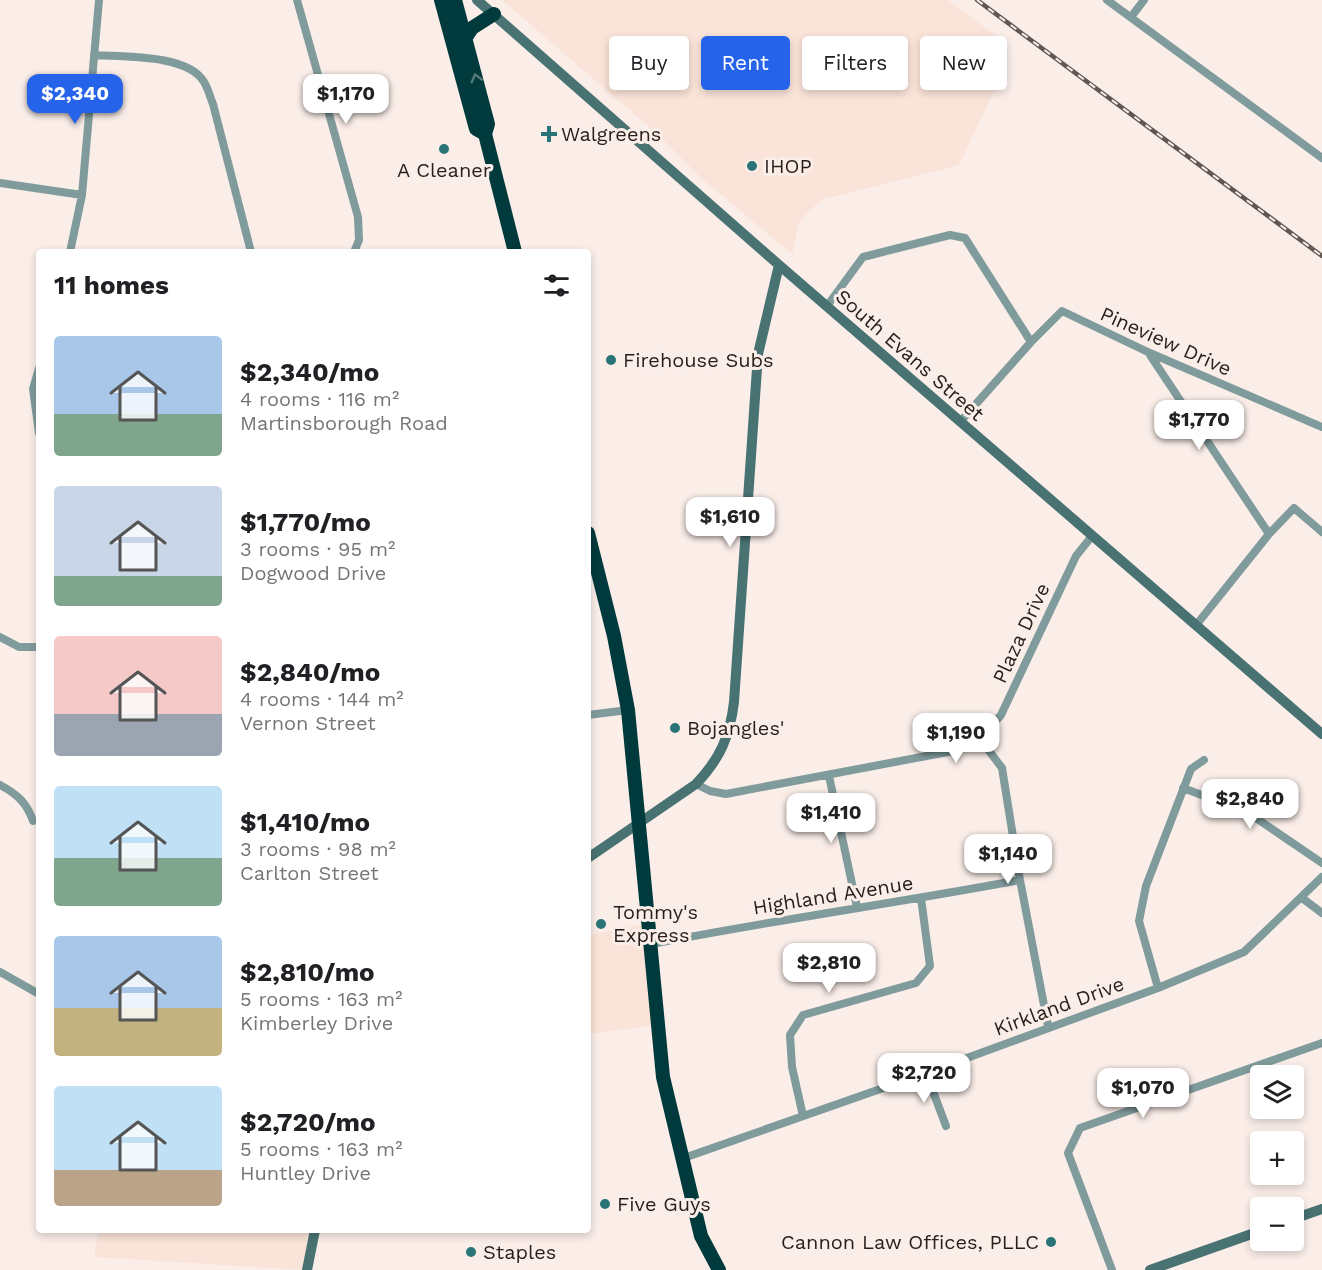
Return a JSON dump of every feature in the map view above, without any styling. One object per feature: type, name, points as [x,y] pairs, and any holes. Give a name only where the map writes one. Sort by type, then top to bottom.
[{"type":"highway","points":[[441,0],[476,129],[486,134]]},
{"type":"highway","points":[[455,0],[488,124],[486,134],[514,249]]},
{"type":"highway","points":[[465,39],[472,28],[494,14]]},
{"type":"highway","points":[[591,545],[614,636],[628,710],[663,1077],[701,1236],[719,1270]]},
{"type":"main road","name":"South Evans Street","points":[[477,0],[779,265],[1322,734]]},
{"type":"main road","points":[[591,856],[696,784],[711,769],[722,751],[732,718],[758,354],[779,265]]},
{"type":"main road","points":[[1304,1215],[1322,1209]]},
{"type":"main road","points":[[307,1270],[314,1233]]},
{"type":"main road","points":[[1150,1270],[1250,1235]]},
{"type":"street","points":[[71,249],[82,195],[99,0]]},
{"type":"street","points":[[297,0],[358,217],[359,240],[355,249]]},
{"type":"street","points":[[1107,0],[1322,158]]},
{"type":"street","points":[[1131,17],[1144,0]]},
{"type":"street","points":[[94,55],[159,60],[185,66],[204,80],[213,104],[250,249]]},
{"type":"street","points":[[0,183],[82,195]]},
{"type":"street","points":[[827,306],[863,256],[950,235],[965,238],[1030,342],[960,422]]},
{"type":"street","name":"Pineview Drive","points":[[1030,342],[1062,311],[1150,353],[1322,428]]},
{"type":"street","points":[[1150,353],[1269,534]]},
{"type":"street","points":[[36,379],[33,389],[36,411]]},
{"type":"street","points":[[1197,624],[1269,534],[1294,508],[1322,532]]},
{"type":"street","name":"Plaza Drive","points":[[696,784],[710,791],[726,794],[953,751],[980,740],[1001,715],[1076,556],[1092,536]]},
{"type":"street","points":[[0,637],[19,647],[36,648]]},
{"type":"street","points":[[591,715],[628,710]]},
{"type":"street","points":[[980,740],[1002,768],[1020,880],[1048,1026]]},
{"type":"street","points":[[1158,987],[1139,921],[1146,886],[1191,770],[1204,760]]},
{"type":"street","points":[[829,776],[857,907]]},
{"type":"street","points":[[0,785],[14,792],[28,807],[33,821]]},
{"type":"street","points":[[1183,788],[1247,812],[1322,863]]},
{"type":"street","name":"Kirkland Drive","points":[[681,1159],[926,1073],[1158,987],[1244,952],[1322,877]]},
{"type":"street","name":"Highland Avenue","points":[[652,944],[1020,880]]},
{"type":"street","points":[[803,1116],[792,1067],[790,1035],[803,1015],[916,983],[930,966],[921,898]]},
{"type":"street","points":[[1302,898],[1322,913]]},
{"type":"street","points":[[0,972],[36,992]]},
{"type":"street","points":[[1112,1270],[1068,1153],[1080,1128],[1322,1043]]},
{"type":"street","points":[[926,1073],[946,1126]]},
{"type":"shaded area","points":[[502,0],[948,0],[994,36],[920,36],[920,90],[995,90],[959,165],[824,199],[799,223],[792,254],[701,178],[656,133]]},
{"type":"shaded area","points":[[650,923],[658,1025],[591,1034],[591,934]]},
{"type":"shaded area","points":[[98,1233],[314,1233],[304,1270],[94,1257]]},
{"type":"railway","points":[[977,0],[1322,256]]},
{"type":"place","name":"Walgreens","points":[[549,134]]},
{"type":"place","name":"A Cleaner","points":[[444,149]]},
{"type":"place","name":"IHOP","points":[[752,166]]},
{"type":"place","name":"Firehouse Subs","points":[[611,360]]},
{"type":"place","name":"Bojangles'","points":[[675,728]]},
{"type":"place","name":"Tommy's Express","points":[[601,924]]},
{"type":"place","name":"Five Guys","points":[[605,1204]]},
{"type":"place","name":"Cannon Law Offices, PLLC","points":[[1051,1242]]},
{"type":"place","name":"Staples","points":[[471,1252]]}]
